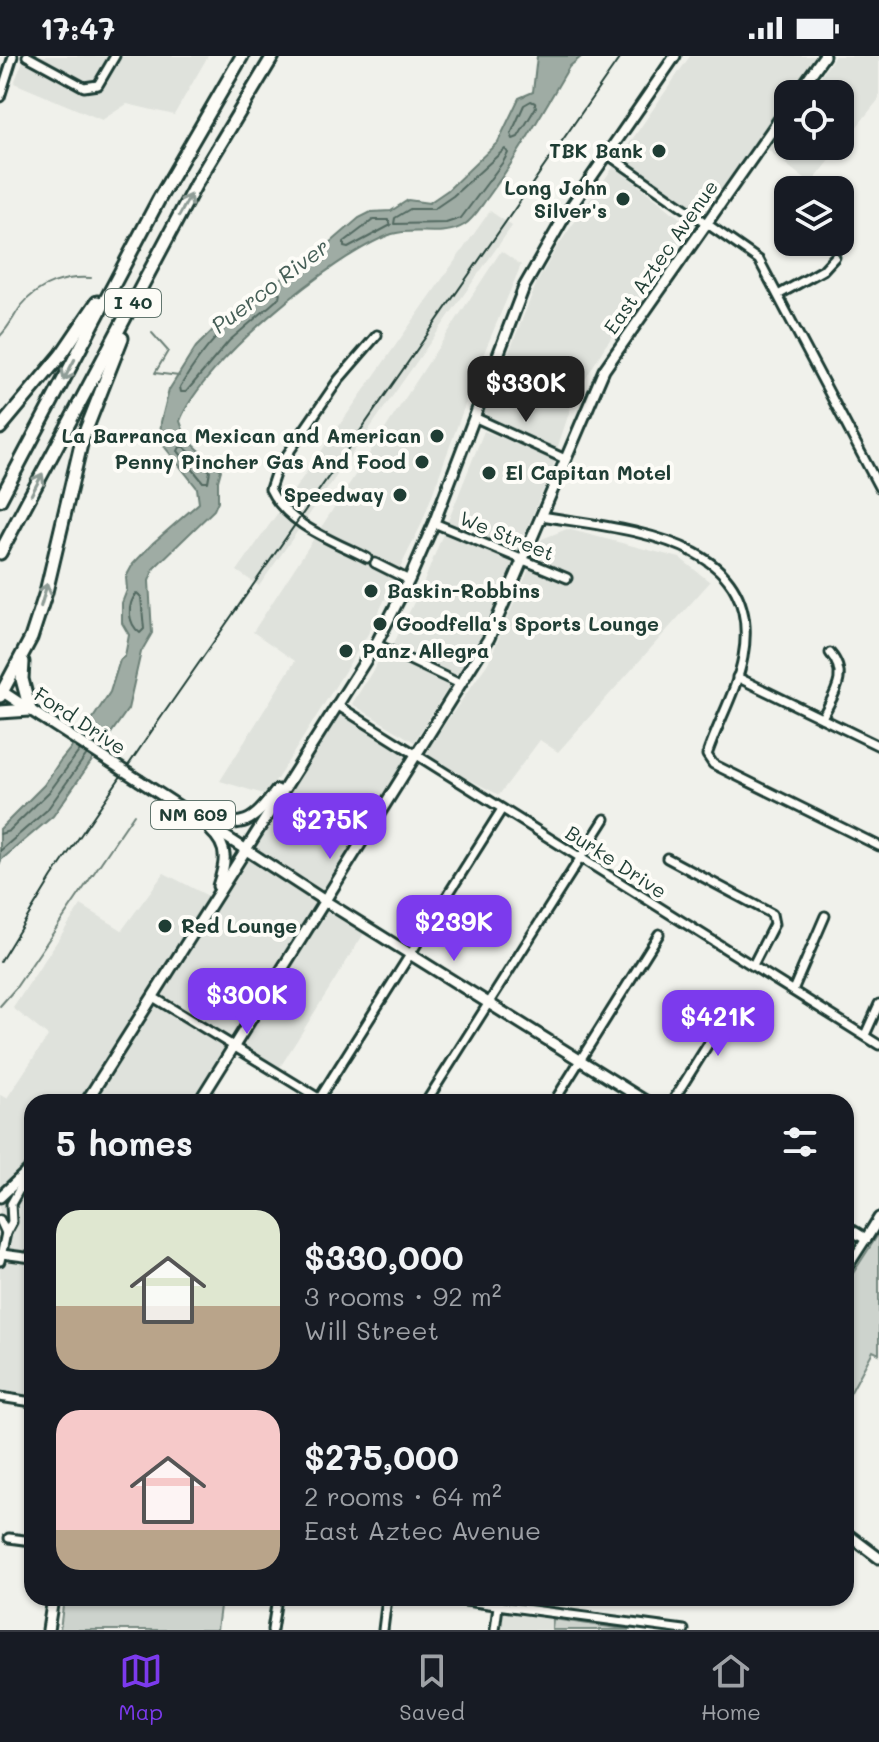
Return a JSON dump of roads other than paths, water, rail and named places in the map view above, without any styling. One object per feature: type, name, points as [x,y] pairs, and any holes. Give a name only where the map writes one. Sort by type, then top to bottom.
[{"type":"highway","name":"I 40","points":[[0,500],[159,199],[242,56]]},
{"type":"highway","name":"I 40","points":[[0,553],[196,184],[273,56]]},
{"type":"highway","points":[[0,428],[61,355],[159,199]]},
{"type":"highway","points":[[0,712],[30,710],[21,669],[46,592],[82,440],[99,392],[162,249]]},
{"type":"highway","points":[[1,693],[31,638]]},
{"type":"main road","points":[[91,1094],[376,644],[434,523],[524,287],[551,237],[675,56]]},
{"type":"main road","points":[[807,80],[824,56]]},
{"type":"main road","name":"East Aztec Avenue","points":[[204,1094],[489,638],[604,370],[774,127]]},
{"type":"main road","name":"Ford Drive","points":[[1,693],[194,815]]},
{"type":"main road","points":[[194,815],[229,824],[246,821],[269,801],[313,742]]},
{"type":"main road","points":[[194,815],[220,838],[226,858],[217,887],[201,920]]},
{"type":"main road","name":"NM 609","points":[[194,815],[246,848]]},
{"type":"main road","points":[[246,848],[325,901],[634,1094]]},
{"type":"main road","points":[[0,1197],[24,1175]]},
{"type":"main road","points":[[854,1232],[866,1239],[879,1218]]},
{"type":"main road","points":[[854,1539],[879,1558]]},
{"type":"main road","points":[[48,1630],[52,1606]]},
{"type":"street","points":[[0,97],[13,56]]},
{"type":"street","points":[[27,56],[84,87],[94,88],[115,56]]},
{"type":"street","points":[[607,154],[759,260],[879,487]]},
{"type":"street","points":[[778,295],[823,270],[835,257]]},
{"type":"street","points":[[377,335],[339,379],[276,471],[270,489],[292,516],[322,536],[409,580]]},
{"type":"street","points":[[474,417],[565,459]]},
{"type":"street","points":[[541,516],[633,532],[678,545],[712,561],[731,585],[742,613],[745,644],[737,677],[707,755],[713,764],[879,846]]},
{"type":"street","name":"We Street","points":[[434,523],[567,578]]},
{"type":"street","points":[[376,644],[460,684]]},
{"type":"street","points":[[822,718],[839,684],[838,663],[830,653]]},
{"type":"street","points":[[737,677],[879,746]]},
{"type":"street","name":"Burke Drive","points":[[337,705],[879,1045]]},
{"type":"street","points":[[324,1094],[502,809]]},
{"type":"street","points":[[431,1094],[605,819]]},
{"type":"street","points":[[667,858],[772,914],[774,924],[753,965]]},
{"type":"street","points":[[793,990],[825,916]]},
{"type":"street","points":[[559,1094],[659,934]]},
{"type":"street","points":[[153,997],[309,1094]]},
{"type":"street","points":[[677,1094],[737,998]]},
{"type":"street","points":[[865,1035],[879,1004]]},
{"type":"street","points":[[24,1182],[11,1204],[12,1222],[1,1255],[24,1257]]},
{"type":"street","points":[[0,1220],[6,1233]]},
{"type":"street","points":[[854,1258],[866,1239]]},
{"type":"street","points":[[0,1397],[24,1401]]},
{"type":"street","points":[[9,1538],[24,1540]]},
{"type":"street","points":[[272,1630],[276,1606]]},
{"type":"street","points":[[383,1630],[386,1606]]},
{"type":"street","points":[[495,1630],[498,1606]]},
{"type":"street","points":[[525,1606],[684,1630]]},
{"type":"water","name":"Puerco River","points":[[537,56],[582,56],[569,67],[510,166],[471,219],[447,231],[392,234],[337,264],[241,342],[193,397],[180,421],[186,438],[221,470],[218,501],[214,510],[154,568],[149,581],[152,633],[141,652],[128,709],[53,816],[0,864],[0,829],[44,785],[110,692],[120,660],[125,656],[129,635],[122,623],[122,603],[127,590],[126,577],[133,564],[199,503],[197,488],[160,441],[169,390],[196,347],[252,295],[307,263],[359,218],[371,212],[391,211],[408,200],[429,203],[448,190],[498,142],[519,98],[533,92]]},
{"type":"waterway","points":[[0,336],[22,305],[36,292],[63,280],[91,278]]},
{"type":"waterway","points":[[152,333],[168,351],[155,373],[179,376]]},
{"type":"waterway","points":[[0,1006],[15,989],[134,814]]},
{"type":"railway","points":[[0,962],[52,877],[162,716],[621,56]]},
{"type":"place","name":"TBK Bank","points":[[659,151]]},
{"type":"place","name":"Long John Silver's","points":[[623,199]]},
{"type":"place","name":"La Barranca Mexican and American","points":[[437,436]]},
{"type":"place","name":"Penny Pincher Gas And Food","points":[[422,462]]},
{"type":"place","name":"El Capitan Motel","points":[[489,473]]},
{"type":"place","name":"Speedway","points":[[400,495]]},
{"type":"place","name":"Baskin-Robbins","points":[[371,591]]},
{"type":"place","name":"Goodfella's Sports Lounge","points":[[380,624]]},
{"type":"place","name":"Panz Allegra","points":[[346,651]]},
{"type":"place","name":"Red Lounge","points":[[165,926]]}]
